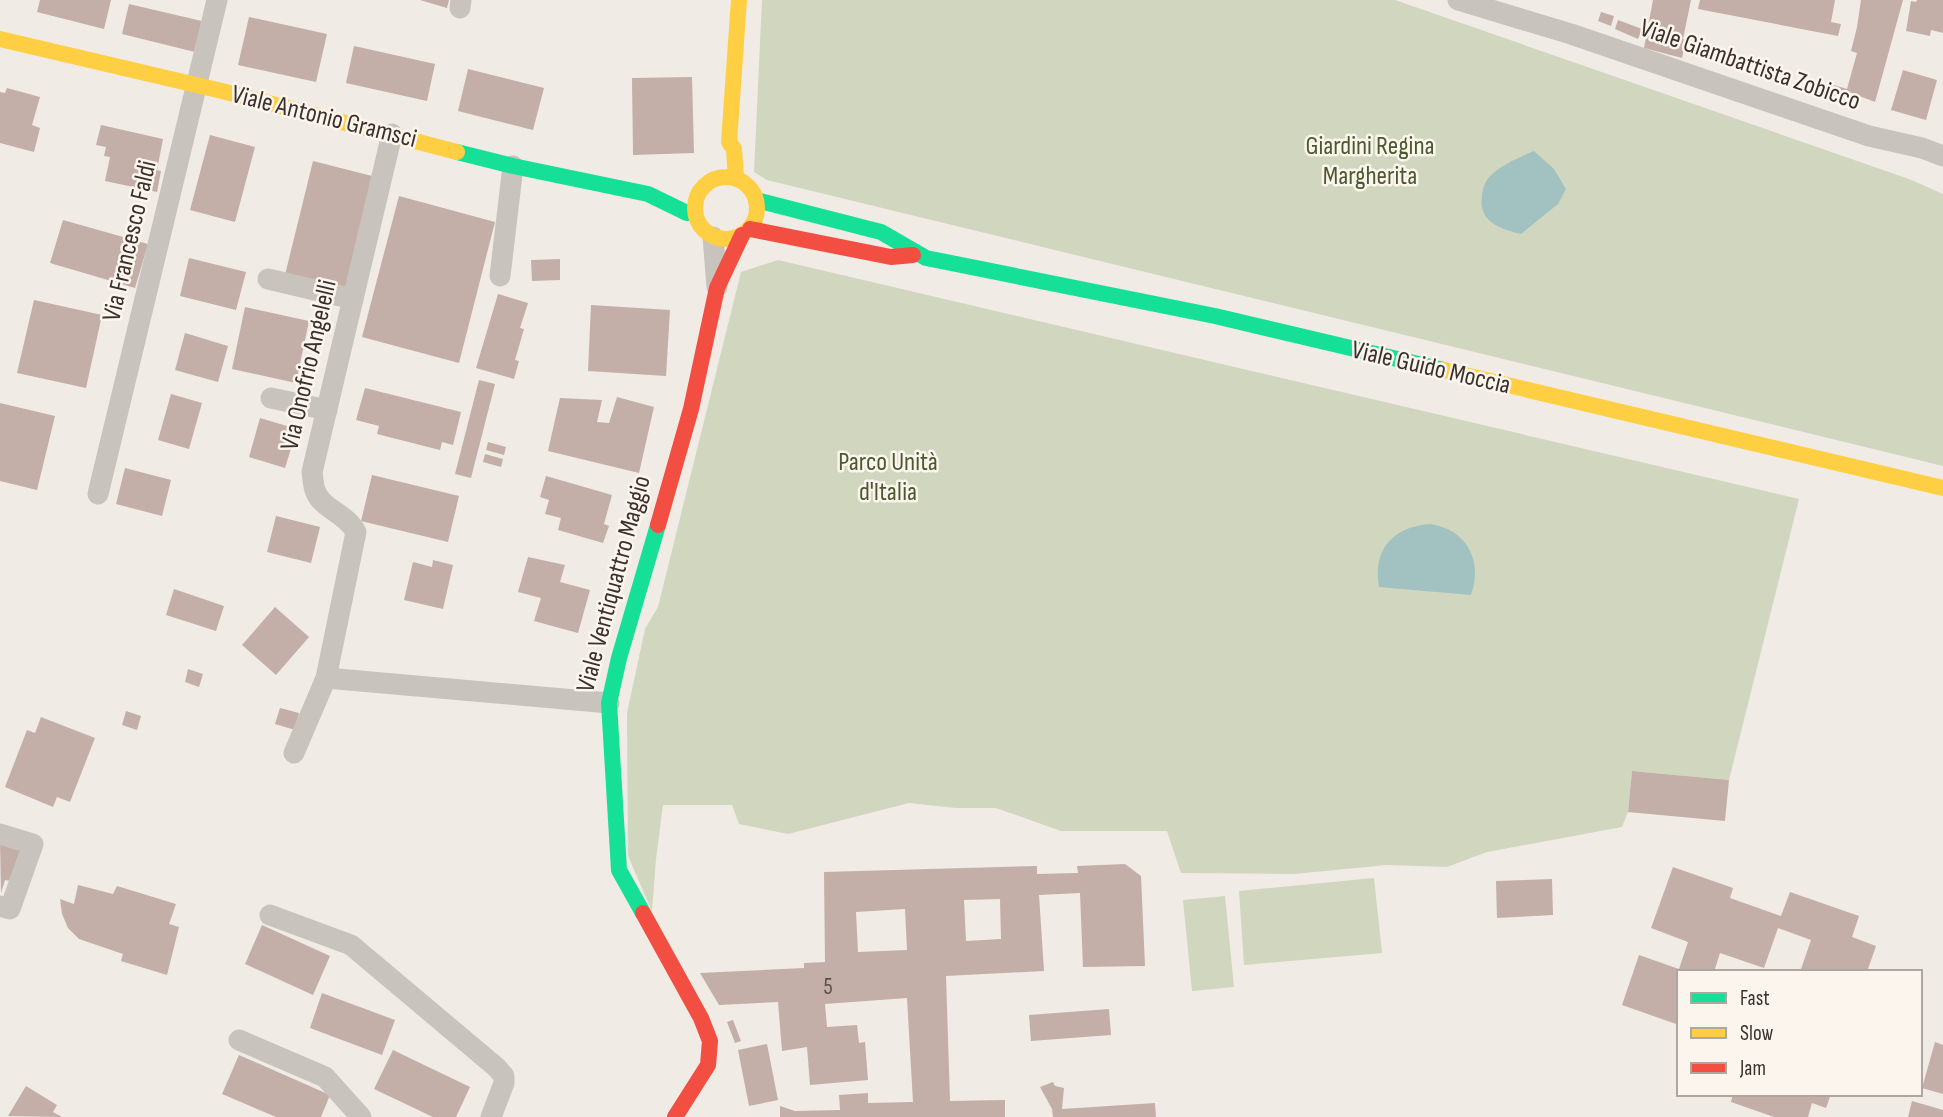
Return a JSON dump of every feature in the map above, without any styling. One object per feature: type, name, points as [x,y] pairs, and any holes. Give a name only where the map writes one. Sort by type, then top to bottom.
[{"type":"main road","points":[[713,237],[699,223],[695,203],[685,192],[728,178],[723,148],[729,142],[739,0]]},
{"type":"main road","name":"Viale Antonio Gramsci","points":[[0,39],[197,85],[513,166],[648,194],[687,213],[695,213]]},
{"type":"main road","name":"Viale Guido Moccia","points":[[728,178],[745,183],[757,200],[881,232],[917,255]]},
{"type":"main road","name":"Viale Antonio Gramsci","points":[[648,194],[685,192]]},
{"type":"main road","points":[[746,232],[755,220],[757,200]]},
{"type":"main road","name":"Viale Guido Moccia","points":[[713,237],[733,239],[746,232],[891,257],[917,255],[1215,316],[1943,488]]},
{"type":"main road","name":"Viale Ventiquattro Maggio","points":[[675,1117],[708,1065],[710,1041],[701,1018],[619,870],[609,703],[619,658],[691,409],[717,288],[746,232]]},
{"type":"street","name":"Via Francesco Faldi","points":[[98,494],[217,0]]},
{"type":"street","name":"Viale Giambattista Zobicco","points":[[1458,0],[1571,34],[1869,136],[1922,148],[1943,156]]},
{"type":"street","name":"Via Onofrio Angelelli","points":[[294,753],[326,678],[356,533],[349,520],[326,506],[315,492],[312,472],[392,134]]},
{"type":"street","points":[[500,276],[513,166]]},
{"type":"street","name":"Viale Ventiquattro Maggio","points":[[713,237],[717,288]]},
{"type":"street","points":[[268,279],[353,299]]},
{"type":"street","points":[[271,398],[327,410]]},
{"type":"street","points":[[326,678],[609,703]]},
{"type":"street","points":[[0,834],[33,844],[10,909],[0,906]]},
{"type":"street","points":[[270,915],[351,945],[496,1067],[504,1076],[504,1083],[491,1117]]},
{"type":"street","points":[[239,1040],[325,1077],[361,1117]]},
{"type":"green space","name":"Giardini Regina Margherita","points":[[762,0],[1395,0],[1909,179],[1943,194],[1943,466],[767,180],[754,172]]},
{"type":"green space","name":"Parco Unità d'Italia","points":[[778,260],[1799,499],[1729,780],[1632,771],[1628,812],[1622,827],[1487,852],[1447,867],[1387,865],[1294,874],[1181,873],[1167,831],[1061,831],[996,808],[956,808],[909,803],[788,834],[739,824],[732,805],[663,805],[652,911],[628,856],[627,713],[645,629],[658,607],[741,272]]},
{"type":"green space","points":[[1374,878],[1382,953],[1244,965],[1239,891]]},
{"type":"green space","points":[[1225,896],[1234,987],[1192,991],[1183,900]]},
{"type":"water","points":[[1534,151],[1554,169],[1566,189],[1558,204],[1521,234],[1498,226],[1487,218],[1483,212],[1483,191],[1494,172]]},
{"type":"water","points":[[1431,524],[1454,533],[1469,549],[1475,570],[1471,595],[1379,587],[1379,561],[1388,542],[1406,529]]},
{"type":"building","points":[[40,0],[111,0],[104,29],[37,12]]},
{"type":"building","points":[[420,0],[449,0],[447,8]]},
{"type":"building","points":[[1653,0],[1691,0],[1682,58],[1644,48]]},
{"type":"building","points":[[1700,0],[1835,0],[1831,22],[1841,24],[1838,36],[1698,9]]},
{"type":"building","points":[[1861,0],[1903,0],[1875,102],[1849,92],[1845,101],[1831,96],[1822,98],[1820,93],[1823,87],[1832,90],[1834,85],[1847,89],[1857,53],[1851,51]]},
{"type":"building","points":[[1943,0],[1943,33],[1931,30],[1930,36],[1906,31],[1911,1]]},
{"type":"building","points":[[129,4],[206,22],[199,53],[122,34]]},
{"type":"building","points":[[1601,12],[1614,16],[1611,26],[1598,21]]},
{"type":"building","points":[[249,17],[327,34],[316,82],[238,65]]},
{"type":"building","points":[[1618,20],[1642,29],[1638,39],[1615,29]]},
{"type":"building","points":[[354,46],[435,64],[427,101],[346,83]]},
{"type":"building","points":[[468,69],[544,88],[533,130],[458,111]]},
{"type":"building","points":[[1903,70],[1937,80],[1926,120],[1891,110]]},
{"type":"building","points":[[692,77],[694,153],[633,155],[632,78]]},
{"type":"building","points":[[7,88],[40,97],[32,125],[40,128],[34,152],[0,143],[0,92],[5,93]]},
{"type":"building","points":[[101,125],[163,139],[157,170],[161,171],[157,192],[105,181],[110,157],[104,156],[106,147],[96,145]]},
{"type":"building","points":[[210,135],[255,147],[235,222],[190,210]]},
{"type":"building","points":[[313,161],[376,177],[348,291],[285,275]]},
{"type":"building","points":[[399,196],[495,222],[459,363],[362,337]]},
{"type":"building","points":[[63,220],[148,244],[135,288],[50,263]]},
{"type":"building","points":[[189,258],[246,272],[236,310],[180,296]]},
{"type":"building","points":[[560,259],[560,280],[532,281],[531,260]]},
{"type":"building","points":[[498,294],[528,303],[520,328],[524,329],[515,360],[519,361],[514,379],[476,368]]},
{"type":"building","points":[[34,300],[102,315],[86,388],[17,373]]},
{"type":"building","points":[[591,305],[670,310],[666,376],[588,371]]},
{"type":"building","points":[[245,307],[309,321],[296,383],[232,369]]},
{"type":"building","points":[[185,333],[228,346],[218,382],[175,370]]},
{"type":"building","points":[[479,380],[495,384],[471,478],[455,474]]},
{"type":"building","points":[[365,388],[461,412],[453,445],[442,442],[440,450],[377,434],[379,426],[356,420]]},
{"type":"building","points":[[171,394],[202,403],[189,449],[158,440]]},
{"type":"building","points":[[617,397],[654,407],[639,473],[548,451],[560,398],[602,400],[597,422],[609,423]]},
{"type":"building","points":[[0,403],[55,416],[37,490],[0,481]]},
{"type":"building","points":[[260,418],[297,429],[285,468],[249,457]]},
{"type":"building","points":[[488,442],[506,447],[504,455],[486,450]]},
{"type":"building","points":[[485,454],[503,459],[501,467],[483,462]]},
{"type":"building","points":[[125,468],[171,480],[162,516],[116,504]]},
{"type":"building","points":[[372,475],[459,496],[448,542],[361,521]]},
{"type":"building","points":[[546,476],[612,495],[604,524],[609,526],[603,543],[558,530],[561,518],[545,514],[549,500],[540,497]]},
{"type":"building","points":[[276,516],[320,527],[311,563],[267,552]]},
{"type":"building","points":[[528,557],[565,565],[560,582],[590,590],[578,633],[534,621],[541,598],[518,592]]},
{"type":"building","points":[[433,560],[453,565],[443,609],[404,600],[413,562],[432,567]]},
{"type":"building","points":[[174,589],[224,606],[216,631],[166,615]]},
{"type":"building","points":[[275,607],[309,637],[276,675],[242,645]]},
{"type":"building","points":[[188,669],[203,674],[199,687],[185,682]]},
{"type":"building","points":[[280,708],[299,713],[295,730],[275,724]]},
{"type":"building","points":[[126,711],[141,716],[137,730],[122,725]]},
{"type":"building","points":[[41,717],[95,738],[70,802],[57,797],[53,807],[5,787],[27,730],[35,733]]},
{"type":"building","points":[[1632,771],[1729,780],[1725,821],[1628,812]]},
{"type":"building","points":[[0,840],[22,846],[11,881],[5,880],[1,893]]},
{"type":"building","points":[[1125,864],[1141,876],[1145,966],[1083,967],[1080,893],[1039,895],[1044,971],[946,976],[950,1101],[1005,1100],[1005,1117],[780,1117],[780,1106],[795,1111],[840,1110],[839,1095],[868,1093],[868,1103],[913,1102],[907,998],[825,1004],[827,1027],[857,1025],[859,1043],[865,1042],[868,1080],[810,1085],[807,1047],[782,1051],[778,1002],[719,1005],[700,973],[804,968],[804,963],[825,962],[824,872],[1037,866],[1037,874],[1078,873],[1077,866]],"holes":[[[1000,899],[1001,939],[966,941],[964,900]],[[905,909],[907,950],[858,952],[856,912]]]},
{"type":"building","points":[[1673,867],[1733,888],[1730,898],[1781,916],[1790,892],[1859,916],[1852,937],[1876,946],[1868,970],[1801,970],[1811,940],[1778,928],[1764,968],[1720,953],[1715,970],[1677,970],[1677,1024],[1622,1005],[1639,955],[1679,969],[1688,942],[1651,928]]},
{"type":"building","points":[[1552,879],[1553,915],[1497,918],[1496,881]]},
{"type":"building","points":[[78,885],[113,894],[117,886],[176,904],[169,924],[179,927],[167,975],[121,961],[123,954],[79,939],[68,928],[60,899],[74,904]]},
{"type":"building","points":[[262,925],[330,956],[313,995],[245,964]]},
{"type":"building","points":[[322,993],[395,1020],[382,1055],[310,1028]]},
{"type":"building","points":[[1109,1009],[1111,1035],[1031,1041],[1029,1015]]},
{"type":"building","points":[[733,1020],[741,1041],[735,1043],[727,1022]]},
{"type":"building","points":[[1935,1042],[1943,1045],[1943,1094],[1922,1088]]},
{"type":"building","points":[[767,1044],[778,1100],[749,1106],[738,1050]]},
{"type":"building","points":[[393,1050],[470,1087],[456,1117],[433,1117],[374,1089]]},
{"type":"building","points":[[239,1055],[330,1095],[321,1117],[276,1117],[222,1094]]},
{"type":"building","points":[[1053,1082],[1055,1086],[1064,1088],[1062,1109],[1155,1103],[1156,1117],[1053,1117],[1052,1109],[1040,1087]]},
{"type":"building","points":[[26,1086],[57,1105],[53,1112],[62,1117],[8,1116]]},
{"type":"building","points":[[1732,1096],[1830,1096],[1826,1108],[1812,1103],[1808,1117],[1774,1117],[1731,1102]]},
{"type":"building","points":[[1912,1101],[1943,1110],[1943,1117],[1908,1117]]},
{"type":"traffic: fast","points":[[457,152],[648,194],[687,213],[695,213]]},
{"type":"traffic: fast","points":[[756,200],[881,232],[926,258],[1215,316],[1444,370]]},
{"type":"traffic: fast","points":[[643,913],[619,870],[609,703],[619,658],[658,525]]},
{"type":"traffic: slow","points":[[736,178],[734,149],[729,142],[739,0]]},
{"type":"traffic: slow","points":[[0,39],[222,91],[457,152]]},
{"type":"traffic: slow","points":[[720,177],[732,177],[748,186],[755,196],[757,208],[755,220],[748,230],[732,239],[720,239],[709,234],[700,225],[695,214],[695,202],[700,191],[709,182],[720,177]]},
{"type":"traffic: slow","points":[[1444,370],[1943,488]]},
{"type":"traffic: jam","points":[[750,229],[891,257],[913,255]]},
{"type":"traffic: jam","points":[[658,525],[691,409],[717,288],[742,235]]},
{"type":"traffic: jam","points":[[643,913],[701,1018],[710,1041],[708,1065],[675,1117]]}]
